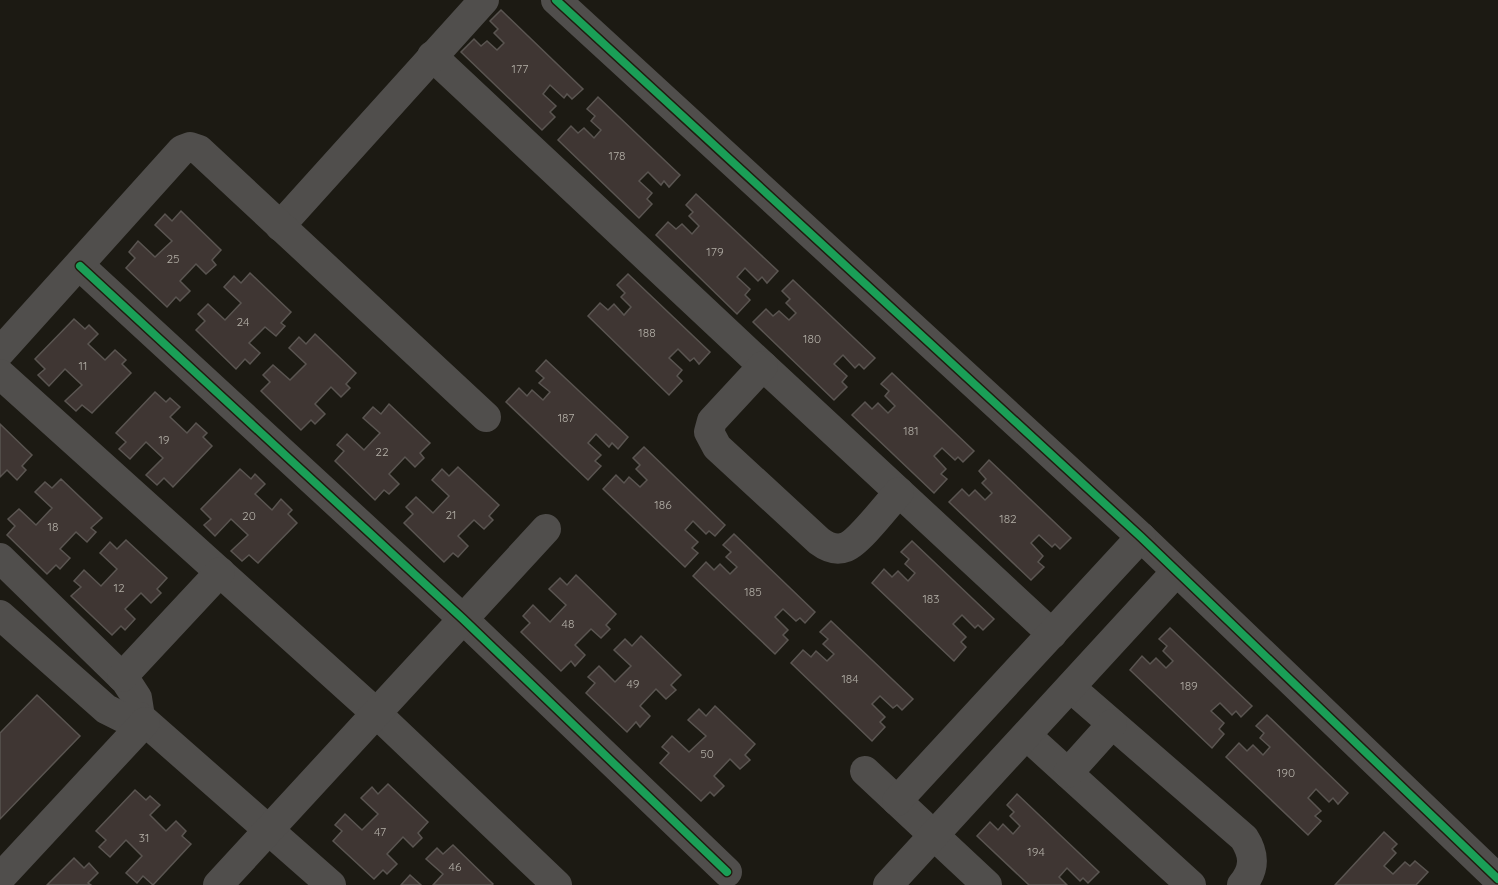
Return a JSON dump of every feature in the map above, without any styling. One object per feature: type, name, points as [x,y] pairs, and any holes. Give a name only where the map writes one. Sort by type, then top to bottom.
[{"type":"street","points":[[280,226],[484,0]]},
{"type":"street","points":[[556,0],[1141,537],[1491,879]]},
{"type":"street","points":[[432,56],[1052,634]]},
{"type":"street","points":[[0,352],[80,266],[182,150],[190,147],[199,150],[486,417]]},
{"type":"street","points":[[80,266],[463,619],[728,872]]},
{"type":"street","points":[[763,366],[712,421],[709,432],[717,447],[819,541],[838,549],[851,544],[899,492]]},
{"type":"street","points":[[0,374],[376,713],[557,885]]},
{"type":"street","points":[[218,885],[546,529]]},
{"type":"street","points":[[897,801],[1141,537]]},
{"type":"street","points":[[0,559],[122,677],[136,698],[142,720]]},
{"type":"street","points":[[122,677],[220,572]]},
{"type":"street","points":[[888,885],[1176,572]]},
{"type":"street","points":[[0,615],[106,709],[122,717],[142,720],[331,885]]},
{"type":"street","points":[[1071,688],[1244,838],[1251,849],[1253,861],[1250,873],[1242,885]]},
{"type":"street","points":[[0,878],[142,720]]},
{"type":"street","points":[[1068,773],[1112,724]]},
{"type":"street","points":[[1027,736],[1191,885]]},
{"type":"street","points":[[865,771],[987,885]]},
{"type":"building","points":[[501,10],[583,89],[572,99],[567,94],[564,98],[550,85],[543,94],[556,106],[550,112],[555,117],[542,130],[461,52],[474,39],[481,46],[487,41],[497,50],[504,43],[494,33],[498,29],[490,21]]},
{"type":"building","points":[[598,97],[680,175],[669,187],[664,181],[661,185],[648,172],[639,181],[652,193],[647,199],[652,204],[639,218],[558,140],[571,126],[578,133],[584,128],[594,138],[601,130],[591,121],[595,116],[587,109]]},
{"type":"building","points":[[696,194],[778,271],[767,283],[762,277],[758,281],[745,268],[737,277],[750,289],[745,295],[750,300],[737,314],[656,235],[668,222],[676,229],[682,224],[692,234],[699,226],[689,216],[693,212],[686,205]]},
{"type":"building","points":[[181,211],[221,250],[212,260],[216,265],[206,274],[196,264],[180,281],[190,291],[180,301],[176,297],[167,307],[126,268],[135,258],[129,252],[138,241],[155,257],[172,241],[155,225],[165,214],[172,221]]},
{"type":"building","points":[[250,273],[291,312],[281,323],[285,326],[276,336],[265,327],[249,343],[260,353],[250,364],[245,359],[236,369],[196,330],[205,321],[198,314],[208,304],[225,320],[241,303],[224,287],[234,276],[241,283]]},
{"type":"building","points":[[628,274],[710,352],[699,364],[694,358],[690,361],[678,349],[669,358],[682,370],[677,376],[682,381],[669,395],[588,316],[600,303],[608,310],[614,304],[624,315],[631,307],[621,297],[625,293],[617,285]]},
{"type":"building","points":[[793,280],[875,358],[864,369],[859,364],[855,368],[843,355],[834,364],[847,376],[842,382],[847,387],[834,400],[753,322],[766,309],[773,316],[779,311],[789,320],[796,313],[786,303],[790,299],[782,291]]},
{"type":"building","points":[[74,319],[85,329],[89,325],[98,334],[88,344],[105,360],[115,350],[126,360],[122,364],[131,373],[92,413],[82,405],[76,411],[65,401],[82,385],[65,369],[49,386],[38,375],[45,369],[35,359]]},
{"type":"building","points":[[315,334],[356,373],[346,384],[350,388],[341,397],[331,387],[315,404],[325,414],[315,424],[311,420],[301,430],[261,391],[270,382],[263,375],[273,365],[290,380],[306,364],[289,348],[299,337],[306,344]]},
{"type":"building","points":[[546,360],[628,437],[618,449],[612,443],[609,447],[596,434],[588,443],[601,455],[595,461],[601,466],[588,480],[506,402],[519,388],[527,396],[532,390],[543,400],[550,392],[539,383],[544,378],[536,371]]},
{"type":"building","points":[[892,373],[974,451],[963,462],[958,457],[955,460],[942,448],[934,456],[946,469],[941,474],[947,479],[934,493],[852,415],[865,402],[872,409],[878,403],[888,413],[895,406],[885,396],[889,391],[881,384]]},
{"type":"building","points":[[155,392],[166,402],[170,398],[180,407],[170,417],[187,433],[196,423],[207,433],[203,437],[212,446],[173,487],[164,478],[157,485],[146,475],[163,458],[146,442],[130,459],[119,449],[126,442],[116,433]]},
{"type":"building","points":[[389,404],[430,443],[420,453],[424,458],[415,467],[405,457],[389,474],[399,484],[389,494],[384,490],[375,500],[335,461],[344,451],[337,445],[347,434],[364,450],[380,433],[363,418],[373,407],[381,414]]},
{"type":"building","points":[[0,424],[32,455],[22,466],[26,470],[17,480],[7,470],[0,477]]},
{"type":"building","points":[[644,447],[725,525],[715,536],[709,531],[706,534],[693,521],[685,530],[698,542],[692,548],[698,553],[685,567],[603,489],[616,475],[624,483],[629,477],[640,487],[647,480],[636,469],[640,465],[633,458]]},
{"type":"building","points":[[989,460],[1071,538],[1060,549],[1055,544],[1052,547],[1039,535],[1031,543],[1043,556],[1038,562],[1044,567],[1031,580],[949,502],[962,489],[969,496],[975,490],[985,500],[992,493],[982,483],[986,479],[979,471]]},
{"type":"building","points":[[458,467],[499,505],[489,516],[493,520],[484,529],[474,520],[458,536],[468,546],[458,557],[453,553],[444,562],[404,523],[413,514],[406,507],[416,497],[433,513],[449,496],[432,480],[442,469],[449,476]]},
{"type":"building","points":[[240,469],[251,479],[255,474],[265,484],[255,494],[272,510],[281,499],[292,510],[288,514],[297,523],[258,563],[249,555],[242,561],[231,551],[248,535],[231,519],[215,536],[204,525],[211,519],[201,509]]},
{"type":"building","points":[[61,479],[102,518],[91,528],[96,532],[87,542],[76,532],[60,549],[70,558],[60,569],[56,565],[47,574],[7,535],[15,526],[8,519],[19,509],[36,525],[52,508],[35,492],[45,482],[52,488]]},
{"type":"building","points":[[734,534],[815,612],[805,623],[800,618],[796,621],[783,609],[775,617],[788,630],[783,635],[788,640],[775,654],[693,576],[706,562],[714,570],[720,564],[730,574],[737,567],[726,557],[731,552],[723,545]]},
{"type":"building","points":[[126,540],[167,578],[157,589],[161,593],[151,603],[141,593],[125,609],[135,619],[125,630],[121,626],[112,635],[71,596],[81,587],[74,581],[84,570],[101,586],[117,569],[100,553],[110,542],[117,549]]},
{"type":"building","points":[[912,541],[994,619],[983,630],[978,625],[975,628],[962,615],[953,624],[966,637],[961,642],[966,647],[954,661],[872,583],[884,569],[892,577],[898,571],[908,581],[915,573],[905,564],[909,559],[901,552]]},
{"type":"building","points":[[576,575],[616,614],[606,625],[610,629],[601,638],[591,629],[575,645],[585,655],[575,666],[571,661],[561,671],[521,632],[530,623],[523,616],[533,605],[550,622],[566,605],[549,589],[560,578],[567,585]]},
{"type":"building","points":[[831,621],[913,699],[902,710],[897,705],[893,708],[880,696],[872,704],[885,717],[880,722],[885,727],[872,741],[791,663],[803,650],[811,657],[816,651],[827,661],[834,654],[823,644],[828,639],[820,632]]},
{"type":"building","points":[[1170,628],[1252,706],[1241,717],[1236,711],[1232,715],[1220,703],[1211,711],[1224,723],[1219,729],[1224,734],[1212,748],[1130,670],[1142,656],[1150,664],[1156,658],[1166,668],[1173,661],[1163,651],[1167,646],[1159,639]]},
{"type":"building","points":[[641,636],[681,675],[671,685],[676,690],[666,699],[656,689],[640,706],[650,716],[640,727],[636,722],[627,732],[586,693],[595,683],[588,677],[599,666],[615,682],[631,666],[614,650],[625,639],[632,646]]},
{"type":"building","points":[[37,695],[80,736],[0,819],[0,733]]},
{"type":"building","points":[[715,706],[755,744],[745,755],[750,760],[740,769],[730,759],[714,776],[724,786],[714,796],[710,792],[701,801],[660,763],[669,753],[662,747],[672,736],[689,752],[706,736],[688,720],[699,709],[706,716]]},
{"type":"building","points":[[1267,715],[1348,793],[1338,804],[1333,798],[1329,802],[1316,789],[1308,798],[1321,811],[1315,816],[1321,821],[1308,835],[1226,757],[1239,743],[1247,751],[1253,745],[1263,755],[1270,747],[1260,738],[1264,733],[1256,726]]},
{"type":"building","points":[[388,784],[428,822],[418,833],[422,838],[413,847],[403,837],[387,854],[397,864],[387,874],[383,870],[374,879],[333,841],[342,831],[335,825],[345,814],[362,830],[378,814],[361,798],[372,787],[378,794]]},
{"type":"building","points":[[135,790],[146,800],[150,796],[160,805],[150,815],[166,831],[176,821],[186,831],[182,836],[191,844],[153,885],[143,876],[137,883],[126,873],[142,856],[126,840],[110,857],[99,847],[106,840],[96,831]]},
{"type":"building","points":[[1017,794],[1099,872],[1088,883],[1083,878],[1080,881],[1067,868],[1059,877],[1067,885],[1029,885],[977,836],[990,822],[998,830],[1003,824],[1013,834],[1020,826],[1010,816],[1014,812],[1007,805]]},
{"type":"building","points":[[1384,832],[1397,844],[1392,849],[1396,853],[1384,866],[1393,874],[1405,862],[1410,866],[1415,861],[1428,872],[1416,885],[1335,885]]},
{"type":"building","points":[[453,845],[492,885],[433,885],[443,874],[426,859],[437,848],[443,854]]},
{"type":"building","points":[[74,858],[84,868],[89,863],[98,873],[88,883],[91,885],[47,885]]},
{"type":"building","points":[[410,875],[421,885],[401,885]]},
{"type":"cycle path","points":[[556,0],[1141,537],[1498,879]]},
{"type":"cycle path","points":[[80,266],[463,619],[727,872]]}]
